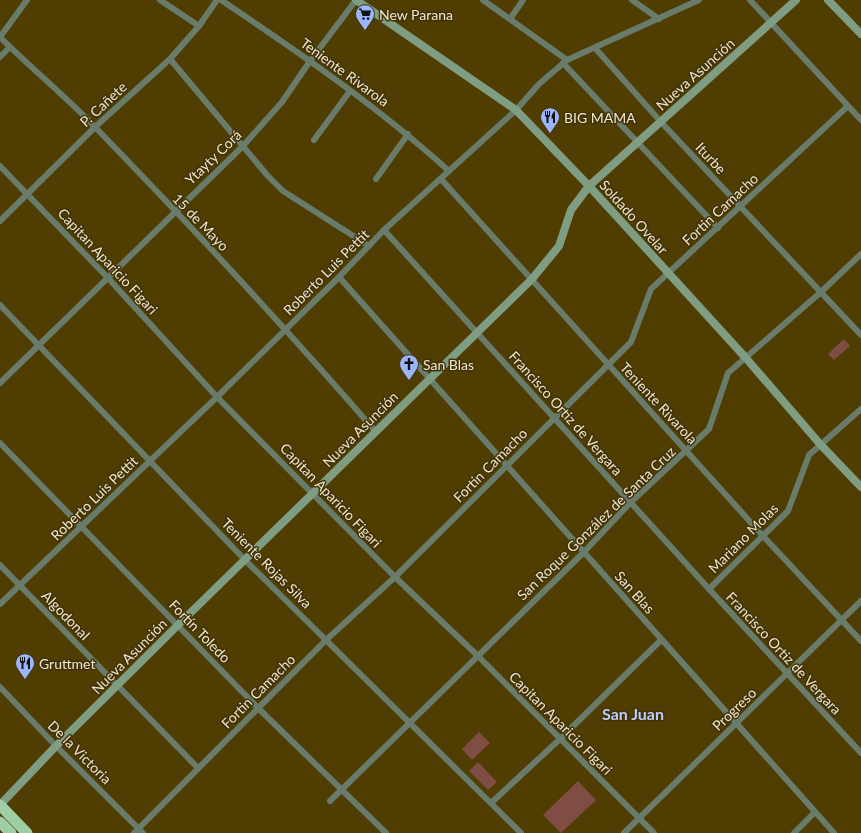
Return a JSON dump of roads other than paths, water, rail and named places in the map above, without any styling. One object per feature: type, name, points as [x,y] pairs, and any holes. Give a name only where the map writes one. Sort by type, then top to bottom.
[{"type":"highway","points":[[0,805],[27,833]]},
{"type":"highway","points":[[0,822],[11,833]]},
{"type":"street","points":[[0,37],[27,0]]},
{"type":"street","points":[[160,0],[199,26]]},
{"type":"street","name":"P. Cañete","points":[[0,221],[95,127],[170,59],[199,26],[217,0]]},
{"type":"street","name":"Teniente Rivarola","points":[[221,0],[310,60],[408,134],[449,171]]},
{"type":"street","name":"Ytayty Corá","points":[[0,383],[243,146],[282,102],[310,60],[356,0]]},
{"type":"street","name":"Soldado Ovelar","points":[[356,0],[516,110],[589,186],[746,357],[820,444],[861,487]]},
{"type":"street","points":[[483,0],[565,62],[718,228]]},
{"type":"street","points":[[510,19],[523,0]]},
{"type":"street","points":[[632,0],[659,19]]},
{"type":"street","name":"Roberto Luis Pettit","points":[[0,604],[217,397],[339,277],[384,230],[516,110],[539,84],[565,62],[699,0]]},
{"type":"street","points":[[750,0],[772,22],[861,120]]},
{"type":"street","name":"Nueva Asunción","points":[[0,805],[56,746],[178,625],[246,560],[476,332],[532,279],[559,246],[571,210],[589,186],[796,0]]},
{"type":"street","points":[[828,0],[861,34]]},
{"type":"street","name":"15 de Mayo","points":[[0,37],[51,83],[95,127],[174,212],[286,328],[376,432]]},
{"type":"street","points":[[0,57],[10,47]]},
{"type":"street","name":"Iturbe","points":[[595,48],[661,122],[861,334]]},
{"type":"street","points":[[170,59],[283,191],[369,246]]},
{"type":"street","points":[[314,140],[350,91]]},
{"type":"street","name":"Fortin Camacho","points":[[139,832],[198,768],[326,640],[395,577],[631,342],[651,289],[848,106]]},
{"type":"street","points":[[376,179],[408,134]]},
{"type":"street","name":"Capitan Aparicio Figari","points":[[0,166],[108,278],[217,397],[314,493],[395,577],[478,656],[654,833]]},
{"type":"street","name":"Teniente Rivarola","points":[[441,179],[763,536],[861,641]]},
{"type":"street","name":"Francisco Ortiz de Vergara","points":[[384,230],[786,674],[861,753]]},
{"type":"street","name":"San Roque González de Santa Cruz","points":[[330,801],[583,553],[631,502],[709,429],[728,373],[821,292],[861,254]]},
{"type":"street","name":"San Blas","points":[[339,277],[430,378],[583,553],[834,833]]},
{"type":"street","name":"Teniente Rojas Silva","points":[[0,306],[246,560],[408,723],[492,802],[521,833]]},
{"type":"street","name":"Mariano Molas","points":[[709,589],[788,511],[809,455],[861,409]]},
{"type":"street","name":"Fortín Toledo","points":[[0,443],[258,708],[342,788],[386,833]]},
{"type":"street","name":"Algodonal","points":[[0,565],[198,768]]},
{"type":"street","name":"Progreso","points":[[624,833],[861,601]]},
{"type":"street","points":[[492,802],[560,739],[661,640]]},
{"type":"street","name":"De la Victoria","points":[[0,687],[139,832]]},
{"type":"street","points":[[794,833],[815,812]]},
{"type":"place","name":"New Parana","points":[[365,31]]},
{"type":"place","name":"BIG MAMA","points":[[550,134]]},
{"type":"place","name":"San Blas","points":[[409,381]]},
{"type":"place","name":"Gruttmet","points":[[25,680]]},
{"type":"district","name":"San Juan","points":[[633,713]]}]
